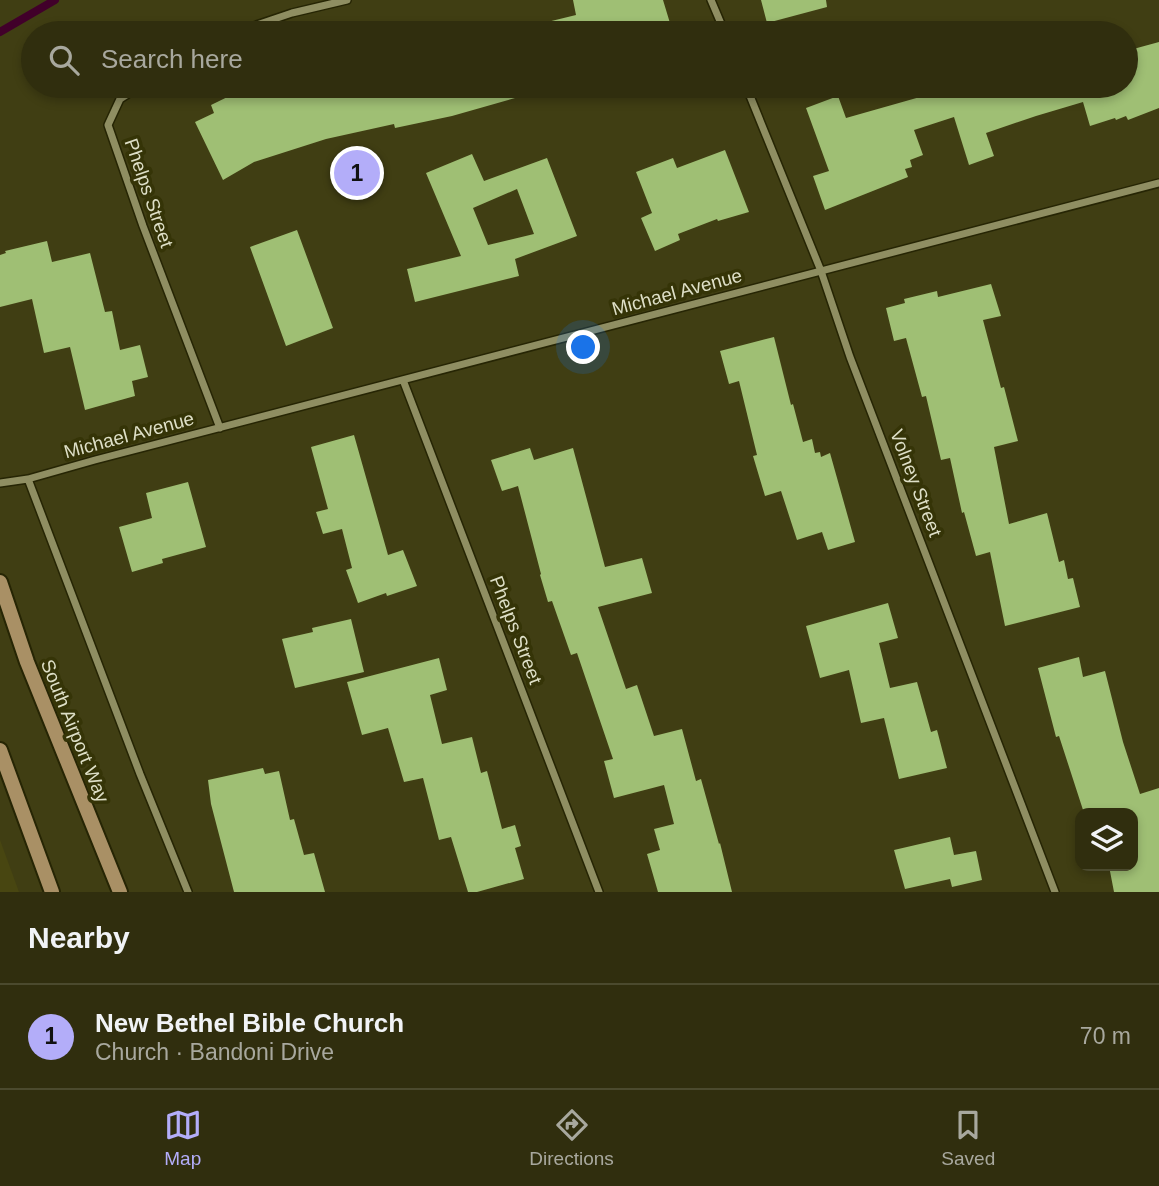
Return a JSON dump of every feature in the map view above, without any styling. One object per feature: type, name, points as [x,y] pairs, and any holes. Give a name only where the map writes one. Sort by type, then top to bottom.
[{"type":"main road","name":"South Airport Way","points":[[0,582],[26,662],[120,892]]},
{"type":"main road","points":[[0,750],[52,892]]},
{"type":"street","points":[[268,21],[347,0]]},
{"type":"street","points":[[711,0],[719,21]]},
{"type":"street","name":"Phelps Street","points":[[122,98],[108,125],[142,226],[219,428]]},
{"type":"street","name":"Volney Street","points":[[751,98],[821,271],[850,357],[1055,892]]},
{"type":"street","name":"Michael Avenue","points":[[0,484],[28,479],[1159,183]]},
{"type":"street","name":"Phelps Street","points":[[403,380],[599,892]]},
{"type":"street","points":[[28,479],[140,774],[188,892]]},
{"type":"shaded area","points":[[0,840],[19,892],[0,892]]},
{"type":"building","points":[[573,0],[663,0],[669,21],[551,21],[576,15]]},
{"type":"building","points":[[761,0],[826,0],[827,7],[766,21]]},
{"type":"building","points":[[1159,42],[1159,108],[1128,120],[1126,116],[1090,126],[1083,102],[1036,116],[986,133],[994,156],[969,165],[954,117],[914,130],[923,155],[910,160],[912,167],[905,169],[908,177],[825,210],[813,176],[829,171],[806,108],[839,98],[846,118],[916,98],[1138,98],[1138,48]]},
{"type":"building","points":[[225,98],[515,98],[452,116],[395,128],[394,124],[326,139],[254,162],[223,180],[195,122],[214,113],[211,105]]},
{"type":"building","points":[[725,150],[749,212],[718,221],[717,219],[678,234],[680,240],[655,251],[641,218],[652,213],[636,172],[673,158],[677,168]]},
{"type":"building","points":[[472,154],[484,181],[547,158],[577,236],[515,259],[519,276],[415,302],[407,269],[461,256],[426,173]],"holes":[[[517,189],[534,234],[488,245],[473,208]]]},
{"type":"building","points":[[297,230],[333,328],[286,346],[250,247]]},
{"type":"building","points":[[47,241],[52,262],[90,253],[105,312],[112,311],[120,350],[140,345],[148,377],[132,381],[135,396],[85,410],[70,347],[44,353],[32,299],[0,307],[0,255],[6,253],[5,251]]},
{"type":"building","points":[[991,284],[1001,316],[983,320],[1018,441],[994,447],[1009,524],[1047,513],[1059,562],[1064,560],[1068,579],[1073,578],[1080,607],[1005,626],[990,552],[976,556],[964,512],[962,513],[950,458],[941,460],[926,396],[922,397],[906,338],[894,341],[886,308],[905,303],[904,299],[937,291],[938,297]]},
{"type":"building","points":[[774,337],[803,442],[812,439],[815,453],[820,452],[821,457],[830,453],[855,542],[828,550],[822,532],[797,540],[781,491],[765,496],[753,456],[757,455],[739,381],[729,384],[720,351]]},
{"type":"building","points":[[354,435],[388,555],[403,550],[417,586],[358,603],[346,570],[352,568],[342,529],[323,534],[316,512],[328,509],[311,447]]},
{"type":"building","points":[[530,448],[534,460],[573,448],[605,567],[642,558],[652,593],[598,607],[626,689],[637,685],[654,736],[682,729],[696,781],[701,779],[732,892],[658,892],[647,854],[660,850],[654,829],[674,824],[664,785],[614,798],[604,761],[613,759],[577,653],[571,655],[552,601],[548,602],[518,486],[502,491],[491,460]]},
{"type":"building","points":[[188,482],[206,547],[162,559],[163,563],[132,572],[119,527],[152,518],[146,493]]},
{"type":"building","points":[[888,603],[898,638],[879,643],[890,688],[917,682],[931,732],[937,730],[947,768],[899,779],[884,718],[861,723],[849,670],[820,678],[806,626]]},
{"type":"building","points":[[351,619],[364,672],[295,688],[282,639],[313,632],[312,628]]},
{"type":"building","points":[[1079,657],[1083,677],[1105,671],[1123,742],[1140,794],[1159,788],[1159,892],[1114,892],[1110,871],[1138,871],[1138,808],[1082,808],[1059,736],[1056,737],[1038,668]]},
{"type":"building","points":[[439,658],[447,690],[430,695],[442,744],[472,737],[481,773],[487,771],[502,829],[515,825],[521,846],[515,848],[524,879],[477,892],[468,892],[451,837],[439,840],[423,778],[404,782],[388,728],[362,735],[347,682]]},
{"type":"building","points":[[263,768],[265,774],[279,771],[290,820],[294,819],[304,855],[314,853],[325,892],[234,892],[211,804],[208,780]]},
{"type":"building","points":[[950,837],[954,855],[976,851],[982,880],[952,887],[950,879],[905,889],[894,850]]},
{"type":"waterway","points":[[0,32],[55,0]]},
{"type":"place","name":"New Bethel Bible Church","points":[[357,173]]}]
